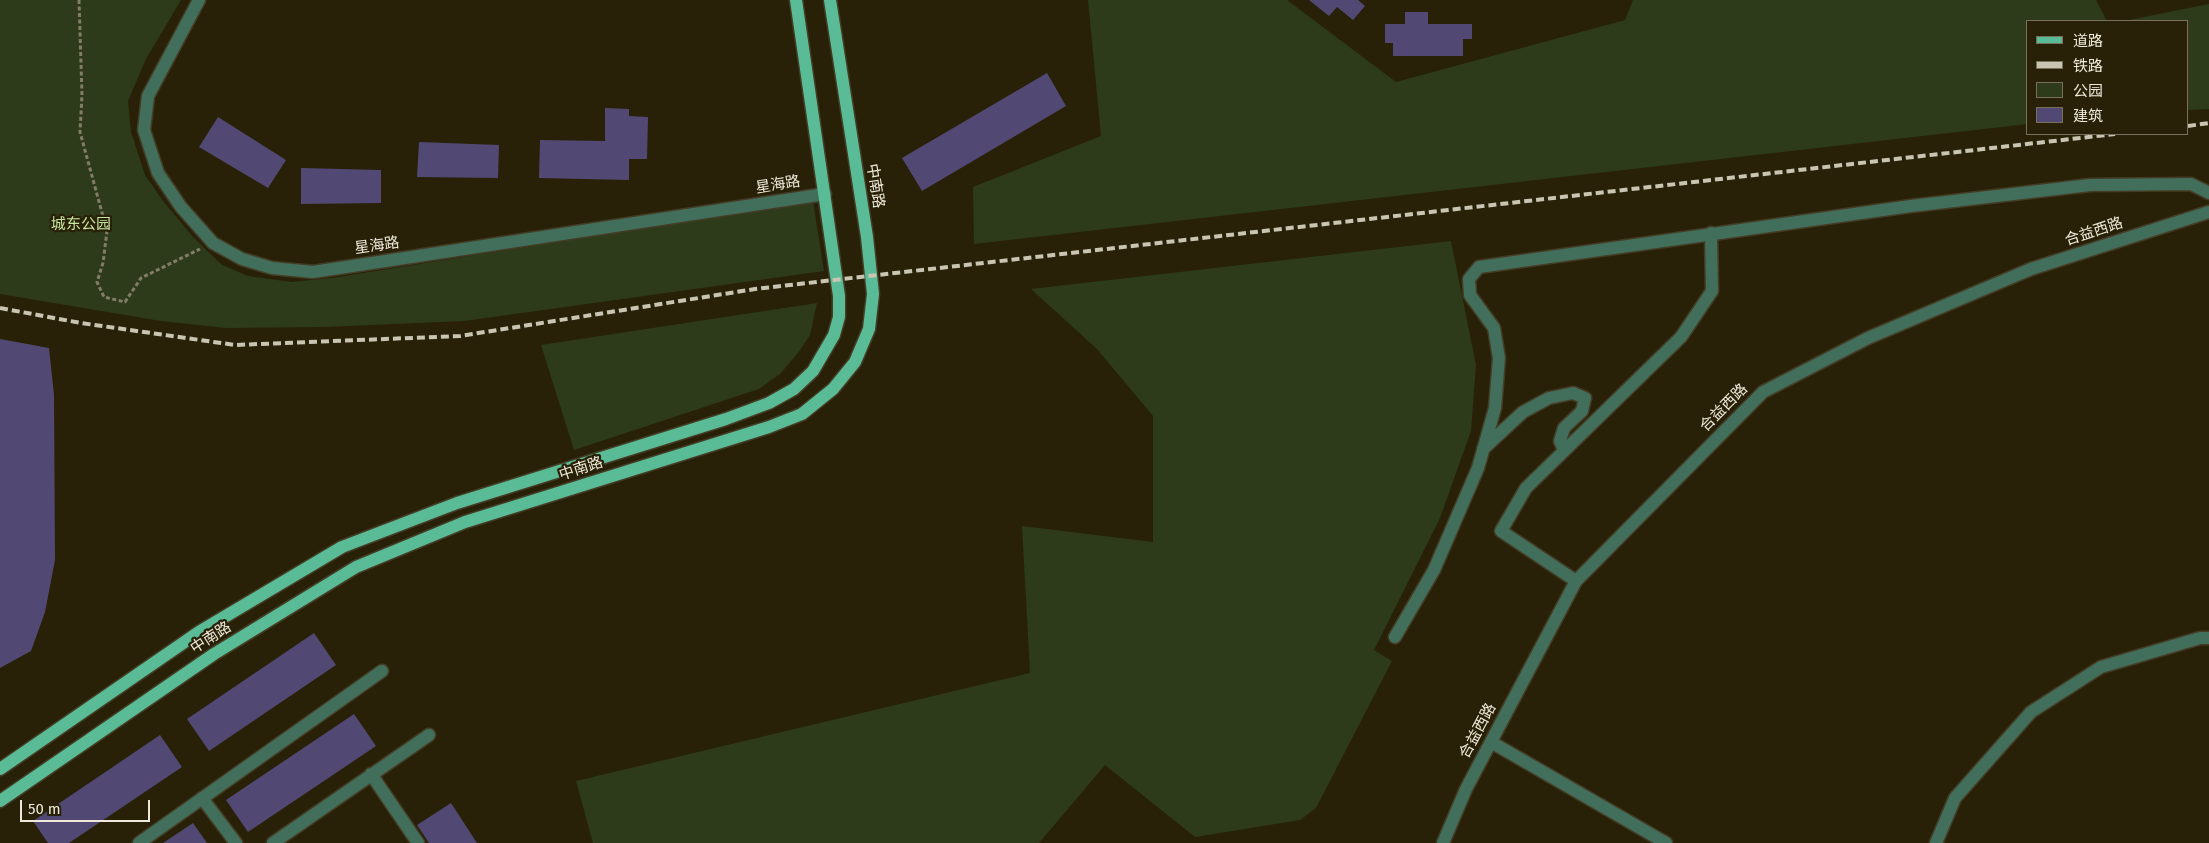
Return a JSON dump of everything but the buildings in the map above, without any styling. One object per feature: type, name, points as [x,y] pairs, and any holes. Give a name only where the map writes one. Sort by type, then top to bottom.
[{"type":"main road","name":"中南路","points":[[0,769],[199,632],[342,547],[457,503],[726,419],[769,403],[794,389],[814,371],[826,352],[840,317],[840,296],[796,0]]},
{"type":"main road","name":"中南路","points":[[0,801],[214,654],[356,568],[465,522],[769,427],[802,414],[833,389],[855,362],[866,338],[869,329],[873,294],[867,238],[830,0]]},
{"type":"street","name":"星海路","points":[[199,0],[148,96],[144,130],[158,172],[181,207],[213,243],[242,259],[272,268],[313,272],[825,194]]},
{"type":"street","points":[[1395,637],[1434,570],[1478,468],[1495,408],[1499,358],[1494,328],[1470,295],[1469,279],[1479,267],[1911,206],[2090,185],[2191,184],[2209,193]]},
{"type":"street","name":"合益西路","points":[[1442,843],[1466,789],[1576,581],[1763,392],[1868,338],[2031,269],[2209,212]]},
{"type":"street","points":[[1576,581],[1501,531],[1526,488],[1681,337],[1712,291],[1711,233]]},
{"type":"street","points":[[1483,449],[1523,412],[1549,398],[1573,393],[1585,398],[1582,411],[1564,428],[1560,441],[1564,450]]},
{"type":"street","points":[[1936,843],[1954,798],[2031,712],[2100,666],[2200,638],[2209,638]]},
{"type":"street","points":[[139,843],[382,671]]},
{"type":"street","points":[[273,843],[429,735]]},
{"type":"street","points":[[1491,742],[1666,843]]},
{"type":"street","points":[[371,774],[418,843]]},
{"type":"street","points":[[202,798],[236,843]]},
{"type":"path","points":[[79,0],[82,95],[80,132],[107,231],[104,263],[97,282],[104,297],[125,302],[141,278],[213,243]]},
{"type":"green space","name":"城东公园","points":[[0,0],[181,0],[146,59],[128,101],[131,132],[145,175],[163,201],[193,237],[222,265],[248,276],[292,282],[332,278],[813,201],[824,271],[464,321],[324,327],[226,328],[161,321],[0,294]]},
{"type":"green space","points":[[1088,0],[1287,0],[1396,82],[1625,20],[1633,0],[2096,0],[2106,20],[2026,20],[2026,124],[974,244],[973,187],[1101,136]]},
{"type":"green space","points":[[2209,4],[2209,109],[2189,110],[2189,20],[2129,20]]},
{"type":"green space","points":[[1451,241],[1476,365],[1471,431],[1440,518],[1374,650],[1392,661],[1316,808],[1300,820],[1195,837],[1105,765],[1039,843],[593,843],[576,781],[1030,673],[1022,526],[1153,542],[1153,416],[1097,349],[1031,289]]},
{"type":"green space","points":[[817,303],[810,335],[798,353],[780,374],[759,389],[574,450],[541,345]]},
{"type":"railway","points":[[2189,126],[2209,123]]},
{"type":"railway","points":[[0,308],[81,323],[235,345],[460,336],[755,289],[2106,135]]}]
